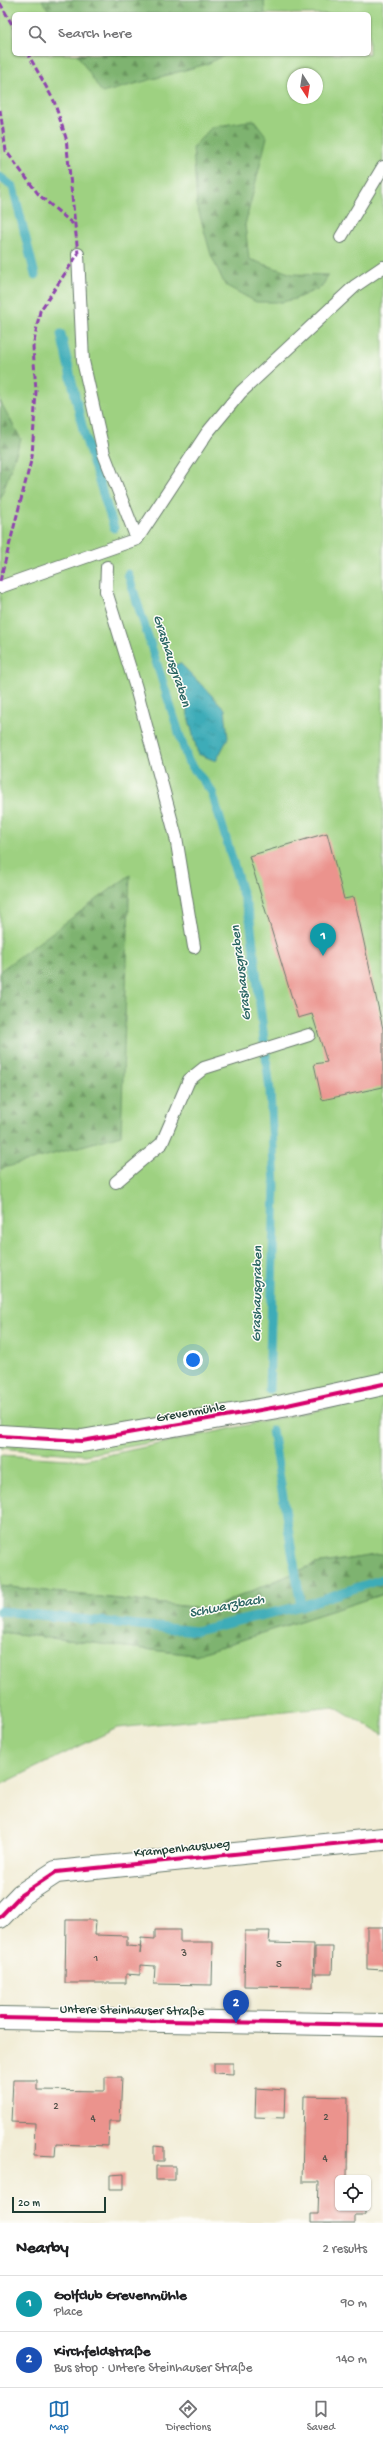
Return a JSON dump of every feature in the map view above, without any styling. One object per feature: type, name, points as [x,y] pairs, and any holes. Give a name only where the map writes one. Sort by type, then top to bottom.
[{"type":"street","name":"Grevenmühle","points":[[0,1436],[82,1441],[261,1410],[383,1384]]},
{"type":"street","name":"Krampenhausweg","points":[[0,1917],[22,1895],[56,1872],[383,1839]]},
{"type":"street","name":"Untere Steinhauser Straße","points":[[0,2018],[383,2025]]},
{"type":"lane","points":[[341,237],[383,167]]},
{"type":"lane","points":[[78,254],[83,361],[104,454],[137,539]]},
{"type":"lane","points":[[0,587],[137,539],[207,433],[241,392],[355,286],[383,267]]},
{"type":"lane","points":[[107,567],[106,591],[136,688],[176,837],[194,947]]},
{"type":"lane","points":[[116,1182],[146,1159],[162,1143],[189,1080],[204,1068],[309,1035]]},
{"type":"green space","points":[[0,0],[383,0],[383,1386],[184,1436],[86,1455],[0,1448]]},
{"type":"green space","points":[[42,0],[264,0],[265,12],[50,12]]},
{"type":"green space","points":[[78,56],[223,56],[207,64],[102,93]]},
{"type":"green space","points":[[254,120],[267,137],[245,225],[249,259],[292,274],[328,275],[322,287],[295,299],[282,302],[256,302],[225,285],[211,255],[197,205],[193,147],[212,127]]},
{"type":"green space","points":[[0,401],[21,439],[0,500]]},
{"type":"green space","points":[[130,875],[121,1135],[0,1169],[0,971]]},
{"type":"green space","points":[[383,1396],[383,1554],[315,1564],[210,1609],[0,1586],[0,1455],[84,1460]]},
{"type":"green space","points":[[383,1554],[383,1594],[195,1655],[0,1632],[0,1586],[210,1609],[315,1564]]},
{"type":"green space","points":[[383,1594],[383,1735],[334,1706],[117,1728],[0,1785],[0,1632],[195,1655]]},
{"type":"water","points":[[180,663],[225,709],[228,738],[216,761],[198,754],[188,716],[186,696],[173,666]]},
{"type":"building","points":[[327,833],[344,899],[354,897],[383,1029],[383,1087],[322,1100],[314,1064],[327,1062],[312,1014],[298,1018],[249,856]]},
{"type":"building","points":[[66,1920],[96,1920],[95,1935],[127,1936],[127,1946],[140,1947],[141,1938],[155,1939],[155,1930],[180,1930],[180,1942],[213,1942],[212,1985],[154,1984],[155,1966],[140,1965],[140,1975],[126,1974],[126,1983],[65,1983]]},
{"type":"building","points":[[367,1927],[383,1927],[383,1970],[367,1969]]},
{"type":"building","points":[[245,1931],[270,1931],[269,1943],[314,1944],[313,1987],[244,1986]]},
{"type":"building","points":[[315,1947],[333,1947],[332,1974],[315,1974]]},
{"type":"building","points":[[214,2063],[233,2063],[233,2074],[214,2073]]},
{"type":"building","points":[[105,2077],[122,2077],[120,2121],[109,2121],[108,2146],[56,2144],[55,2156],[34,2155],[35,2123],[11,2122],[13,2080],[37,2080],[37,2090],[105,2091]]},
{"type":"building","points":[[256,2088],[285,2090],[284,2118],[255,2117]]},
{"type":"building","points":[[304,2096],[348,2097],[347,2175],[335,2175],[335,2211],[365,2211],[365,2215],[355,2215],[355,2223],[311,2223],[311,2214],[318,2214],[319,2182],[302,2182]]},
{"type":"building","points":[[154,2146],[164,2147],[164,2161],[154,2161]]},
{"type":"building","points":[[156,2166],[175,2166],[175,2180],[156,2180]]},
{"type":"building","points":[[124,2174],[124,2189],[110,2189],[110,2175]]},
{"type":"waterway","name":"Grashausgraben","points":[[0,177],[13,187],[35,275]]},
{"type":"waterway","name":"Grashausgraben","points":[[61,334],[84,434],[114,528]]},
{"type":"waterway","name":"Grashausgraben","points":[[128,574],[188,761],[212,792],[250,919],[270,1091],[275,1185],[269,1390]]},
{"type":"waterway","name":"Grashausgraben","points":[[272,1430],[301,1606]]},
{"type":"waterway","name":"Schwarzbach","points":[[0,1611],[196,1631],[301,1606],[383,1579]]},
{"type":"marked path","points":[[0,3],[12,24]]},
{"type":"marked path","points":[[0,581],[32,457],[36,391],[33,347],[40,311],[78,254],[66,138],[54,101],[29,56]]},
{"type":"marked path","points":[[0,110],[6,151],[39,195],[73,224]]},
{"type":"cycle path","points":[[0,1436],[82,1441],[283,1406],[383,1384]]},
{"type":"cycle path","points":[[0,1917],[21,1895],[56,1872],[383,1839]]},
{"type":"cycle path","points":[[0,2018],[383,2025]]},
{"type":"place","name":"Golfclub Grevenmühle","points":[[323,956]]},
{"type":"place","name":"Kirchfeldstraße","points":[[236,2023]]}]
